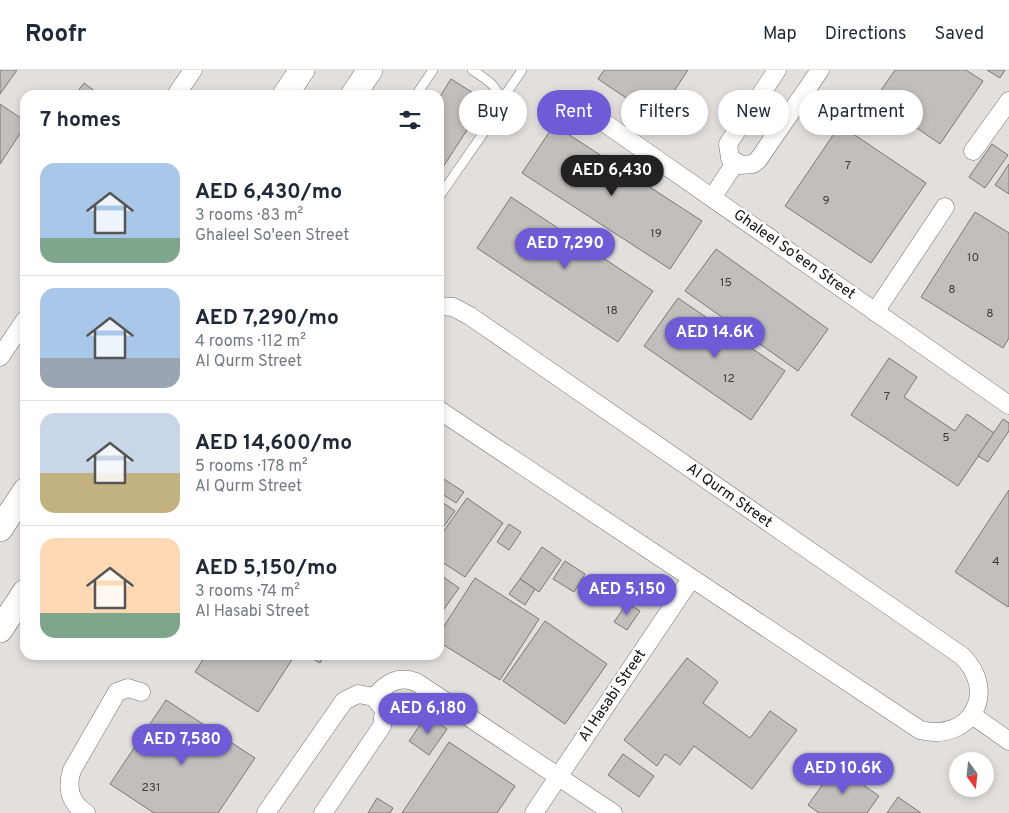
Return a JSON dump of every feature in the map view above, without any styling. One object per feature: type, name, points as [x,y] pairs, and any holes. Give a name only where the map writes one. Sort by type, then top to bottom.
[{"type":"main road","points":[[288,90],[302,70]]},
{"type":"main road","points":[[356,90],[370,70]]},
{"type":"main road","points":[[0,529],[20,499]]},
{"type":"main road","points":[[0,630],[20,600]]},
{"type":"street","points":[[179,90],[193,70]]},
{"type":"street","points":[[777,70],[728,144],[730,158],[735,163],[747,166],[758,160],[820,70]]},
{"type":"street","points":[[974,151],[1009,101]]},
{"type":"street","name":"Ghaleel So'een Street","points":[[611,127],[1009,405]]},
{"type":"street","points":[[712,198],[735,163]]},
{"type":"street","points":[[875,312],[945,207]]},
{"type":"street","name":"Al Qurm Street","points":[[444,307],[453,308],[470,316],[962,656],[970,664],[979,684],[979,695],[972,715]]},
{"type":"street","points":[[0,357],[20,327]]},
{"type":"street","points":[[444,413],[920,730],[943,733],[959,727],[972,715],[1009,742]]},
{"type":"street","name":"Al Hasabi Street","points":[[534,813],[691,579]]},
{"type":"street","points":[[374,697],[392,681],[401,679],[416,682],[613,813]]},
{"type":"street","points":[[86,813],[72,798],[69,784],[72,770],[117,692],[128,688],[140,692]]},
{"type":"street","points":[[266,813],[344,701],[358,694],[374,697],[384,710],[382,726],[323,813]]},
{"type":"lane","points":[[419,90],[433,70]]},
{"type":"lane","points":[[472,70],[495,86],[497,90]]},
{"type":"lane","points":[[508,90],[522,70]]},
{"type":"lane","points":[[444,190],[483,135]]},
{"type":"building","points":[[0,70],[17,70],[0,94]]},
{"type":"building","points":[[604,70],[688,70],[675,90],[621,90],[621,94],[598,79]]},
{"type":"building","points":[[895,70],[966,70],[983,81],[940,144],[923,132],[923,90],[881,90]]},
{"type":"building","points":[[987,70],[1005,70],[1000,78]]},
{"type":"building","points":[[451,79],[468,90],[459,90],[459,135],[464,135],[444,165],[444,90]]},
{"type":"building","points":[[84,83],[93,90],[79,90]]},
{"type":"building","points":[[0,104],[20,118],[20,134],[0,164]]},
{"type":"building","points":[[547,135],[569,135],[702,221],[670,269],[522,173]]},
{"type":"building","points":[[833,135],[855,135],[926,183],[871,263],[785,206]]},
{"type":"building","points":[[992,144],[1008,155],[985,188],[969,177]]},
{"type":"building","points":[[1009,164],[1009,194],[995,185]]},
{"type":"building","points":[[511,197],[653,291],[618,342],[477,248]]},
{"type":"building","points":[[975,212],[1009,233],[1009,338],[1003,348],[921,297]]},
{"type":"building","points":[[716,249],[828,329],[798,371],[685,291]]},
{"type":"building","points":[[678,298],[785,371],[751,420],[644,346]]},
{"type":"building","points":[[889,358],[917,377],[904,397],[955,431],[967,414],[994,433],[958,486],[851,415]]},
{"type":"building","points":[[1003,419],[1009,423],[1009,431],[988,462],[978,456]]},
{"type":"building","points":[[444,479],[464,492],[456,503],[444,495]]},
{"type":"building","points":[[1009,490],[1009,606],[1008,607],[955,572]]},
{"type":"building","points":[[467,498],[503,523],[465,577],[444,563],[444,531]]},
{"type":"building","points":[[444,503],[455,511],[444,526]]},
{"type":"building","points":[[509,524],[521,532],[509,550],[497,542]]},
{"type":"building","points":[[542,547],[561,560],[539,592],[520,579]]},
{"type":"building","points":[[565,561],[585,574],[574,592],[553,579]]},
{"type":"building","points":[[444,578],[459,588],[444,609]]},
{"type":"building","points":[[475,578],[539,619],[500,680],[444,645],[444,626]]},
{"type":"building","points":[[520,579],[535,589],[525,605],[509,594]]},
{"type":"building","points":[[627,603],[640,611],[627,630],[614,622]]},
{"type":"building","points":[[545,621],[607,664],[565,724],[503,681]]},
{"type":"building","points":[[687,658],[718,682],[703,703],[750,738],[770,711],[797,730],[752,789],[694,746],[680,765],[665,754],[657,766],[624,740]]},
{"type":"building","points":[[203,660],[292,660],[258,712],[195,672]]},
{"type":"building","points":[[166,700],[255,758],[218,813],[154,813],[110,784]]},
{"type":"building","points":[[427,715],[447,729],[429,755],[409,741]]},
{"type":"building","points":[[449,742],[515,786],[497,813],[402,813]]},
{"type":"building","points":[[623,754],[654,776],[639,797],[608,775]]},
{"type":"building","points":[[836,766],[879,796],[867,813],[819,813],[808,805]]},
{"type":"building","points":[[898,797],[921,813],[887,813]]},
{"type":"building","points":[[377,798],[393,808],[390,813],[368,813]]}]
